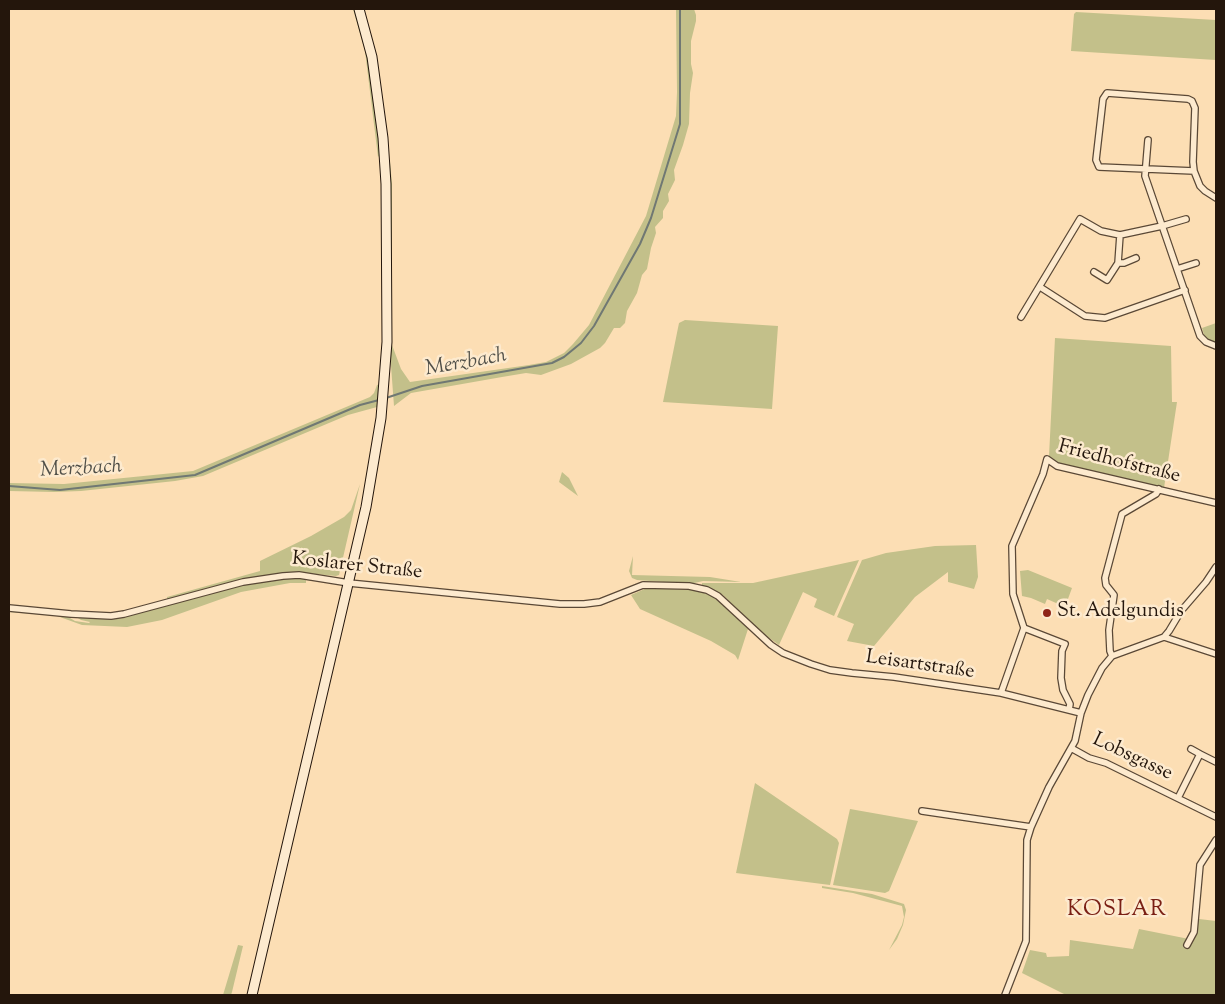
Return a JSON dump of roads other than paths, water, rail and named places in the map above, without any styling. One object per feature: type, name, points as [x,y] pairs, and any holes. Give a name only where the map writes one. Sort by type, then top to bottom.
[{"type":"main road","points":[[252,995],[372,479],[382,405],[387,335],[386,184],[372,57],[359,9]]},
{"type":"street","points":[[1194,171],[1099,167],[1096,160],[1103,98],[1107,93],[1188,98],[1192,101],[1195,108],[1194,171],[1200,186],[1216,198]]},
{"type":"street","points":[[1148,140],[1144,176],[1154,200],[1200,336],[1206,342],[1216,346]]},
{"type":"street","points":[[1021,317],[1080,219],[1101,231],[1120,235],[1186,219]]},
{"type":"street","points":[[1094,272],[1107,280],[1118,263],[1120,235]]},
{"type":"street","points":[[1118,263],[1124,263],[1136,258]]},
{"type":"street","points":[[1177,269],[1196,263]]},
{"type":"street","points":[[1040,287],[1085,316],[1105,318],[1184,290]]},
{"type":"street","name":"Friedhofstraße","points":[[1024,628],[1013,594],[1012,546],[1044,474],[1047,459],[1057,466],[1216,503]]},
{"type":"street","points":[[1112,656],[1109,630],[1114,596],[1106,585],[1105,578],[1122,514],[1156,494],[1159,489]]},
{"type":"street","points":[[1005,995],[1026,941],[1027,840],[1049,786],[1075,741],[1081,713],[1091,688],[1102,668],[1112,656],[1164,637],[1216,567]]},
{"type":"street","name":"Koslarer Straße","points":[[9,608],[66,614],[111,616],[243,582],[283,576],[314,576],[349,583],[560,604],[584,604],[610,599],[643,585]]},
{"type":"street","name":"Leisartstraße","points":[[643,585],[689,586],[707,590],[726,603],[761,636],[783,652],[830,670],[1001,693],[1081,713]]},
{"type":"street","points":[[1001,693],[1024,628],[1065,644],[1062,651],[1061,678],[1063,690],[1070,704],[1069,710]]},
{"type":"street","points":[[1164,637],[1216,654]]},
{"type":"street","name":"Lobsgasse","points":[[1071,748],[1216,817]]},
{"type":"street","name":"Lobsgasse","points":[[1191,749],[1216,762]]},
{"type":"street","name":"Lobsgasse","points":[[1178,798],[1200,754]]},
{"type":"street","points":[[922,811],[1031,827]]},
{"type":"street","points":[[1187,945],[1194,932],[1200,865],[1216,840]]},
{"type":"waterway","name":"Merzbach","points":[[386,398],[422,386],[552,363],[564,357],[581,343],[594,326],[640,244],[651,218],[680,124],[680,9]]},
{"type":"waterway","name":"Merzbach","points":[[9,486],[60,490],[195,475],[360,405],[379,400]]},
{"type":"place","name":"St. Adelgundis","points":[[1047,613]]},
{"type":"district","name":"KOSLAR","points":[[1117,911]]}]
